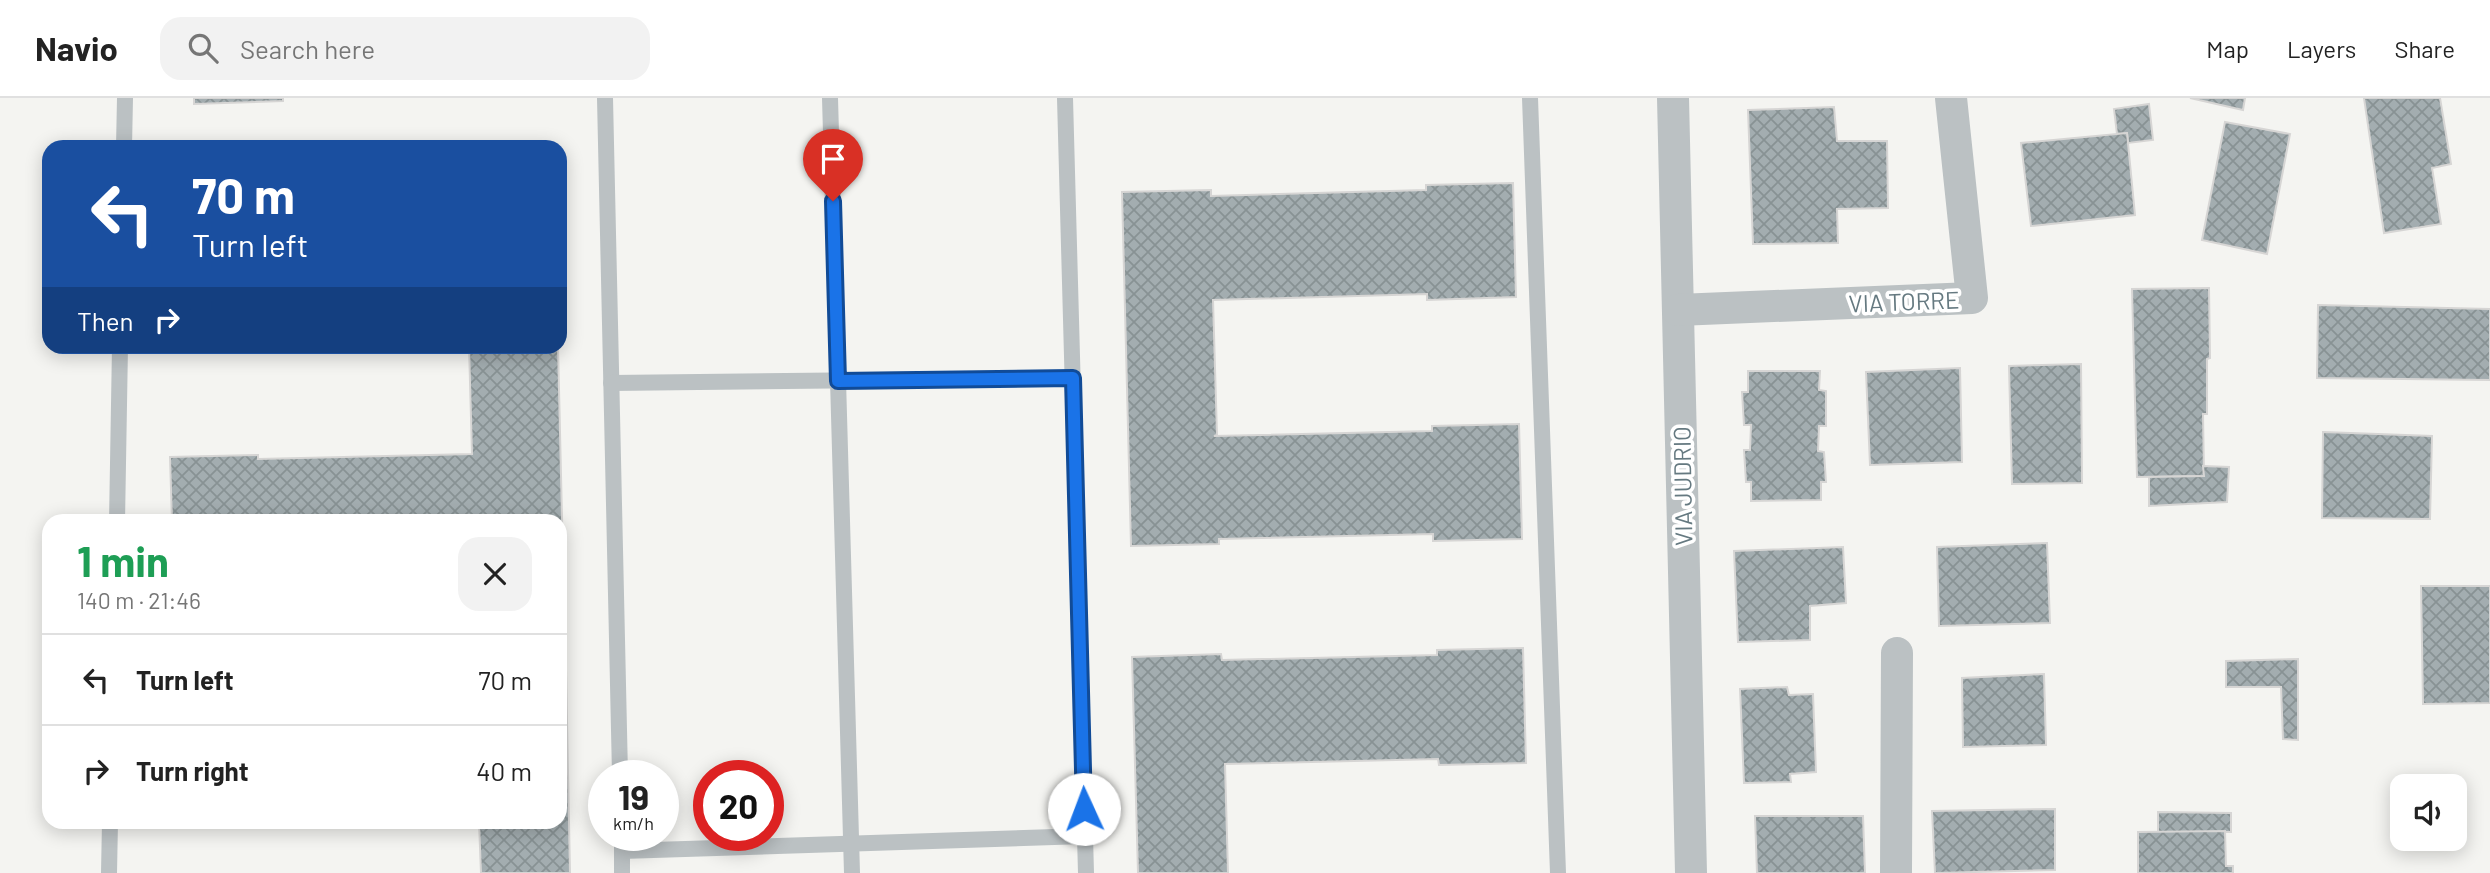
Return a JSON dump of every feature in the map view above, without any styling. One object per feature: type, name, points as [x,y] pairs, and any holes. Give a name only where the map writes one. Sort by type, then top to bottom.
[{"type":"street","name":"VIA JUDRIO","points":[[1673,98],[1691,873]]},
{"type":"street","name":"VIA TORRE","points":[[1678,310],[1972,298],[1951,98]]},
{"type":"street","points":[[1896,873],[1897,653]]},
{"type":"lane","points":[[124,140],[125,98]]},
{"type":"lane","points":[[605,98],[620,760]]},
{"type":"lane","points":[[830,98],[852,873]]},
{"type":"lane","points":[[1065,98],[1086,873]]},
{"type":"lane","points":[[1530,98],[1558,873]]},
{"type":"lane","points":[[117,514],[120,354]]},
{"type":"lane","points":[[611,383],[1073,378]]},
{"type":"lane","points":[[109,873],[110,829]]},
{"type":"lane","points":[[679,843],[851,844],[1085,836]]},
{"type":"lane","points":[[622,851],[622,873]]},
{"type":"building","points":[[194,98],[283,98],[283,101],[194,104]]},
{"type":"building","points":[[2190,98],[2245,98],[2243,110]]},
{"type":"building","points":[[2364,98],[2440,98],[2451,164],[2432,168],[2441,224],[2384,233]]},
{"type":"building","points":[[2149,104],[2153,140],[2128,143],[2127,133],[2117,134],[2114,109]]},
{"type":"building","points":[[1834,107],[1837,141],[1887,141],[1888,208],[1837,209],[1838,243],[1753,244],[1748,110]]},
{"type":"building","points":[[2225,122],[2290,134],[2267,254],[2202,240]]},
{"type":"building","points":[[2127,133],[2135,215],[2031,226],[2021,143]]},
{"type":"building","points":[[1513,183],[1516,297],[1427,300],[1427,294],[1213,300],[1217,435],[1214,436],[1432,431],[1432,426],[1519,424],[1522,539],[1433,541],[1433,534],[1219,539],[1219,544],[1131,546],[1122,192],[1211,190],[1211,196],[1426,190],[1426,185]]},
{"type":"building","points":[[2209,288],[2210,358],[2207,359],[2207,414],[2203,414],[2204,476],[2137,477],[2132,289]]},
{"type":"building","points":[[2318,305],[2490,309],[2490,380],[2317,378]]},
{"type":"building","points":[[469,354],[558,354],[562,514],[172,514],[170,457],[258,455],[258,459],[472,454]]},
{"type":"building","points":[[2081,364],[2082,483],[2012,484],[2009,366]]},
{"type":"building","points":[[1960,368],[1962,462],[1870,465],[1866,372]]},
{"type":"building","points":[[1748,371],[1820,371],[1819,390],[1826,391],[1826,426],[1819,426],[1818,451],[1824,452],[1826,482],[1821,482],[1821,500],[1751,501],[1751,482],[1746,482],[1744,450],[1750,450],[1751,425],[1744,425],[1742,392],[1748,392]]},
{"type":"building","points":[[2323,432],[2432,436],[2430,519],[2322,518]]},
{"type":"building","points":[[2203,466],[2229,467],[2227,502],[2149,506],[2149,477],[2204,476]]},
{"type":"building","points":[[2047,543],[2050,623],[1939,626],[1937,547]]},
{"type":"building","points":[[1843,547],[1846,603],[1810,606],[1810,640],[1738,642],[1734,551]]},
{"type":"building","points":[[2421,586],[2490,586],[2490,703],[2423,704]]},
{"type":"building","points":[[1523,648],[1526,763],[1439,765],[1438,759],[1225,764],[1228,873],[1138,873],[1132,657],[1221,654],[1222,660],[1437,655],[1437,650]]},
{"type":"building","points":[[2298,659],[2298,740],[2283,739],[2281,687],[2226,687],[2226,661]]},
{"type":"building","points":[[2044,674],[2046,745],[1963,747],[1962,678]]},
{"type":"building","points":[[1787,687],[1789,695],[1813,694],[1816,772],[1790,774],[1791,782],[1744,783],[1740,689]]},
{"type":"building","points":[[567,721],[570,873],[481,873],[479,829],[567,829]]},
{"type":"building","points":[[2055,809],[2055,870],[1935,873],[1932,811]]},
{"type":"building","points":[[2158,812],[2231,813],[2231,832],[2158,832]]},
{"type":"building","points":[[1755,816],[1863,816],[1865,873],[1757,873]]},
{"type":"building","points":[[2225,831],[2226,866],[2233,866],[2233,873],[2138,873],[2138,832]]},
{"type":"route","points":[[833,201],[838,381],[1073,378],[1084,809]]}]
